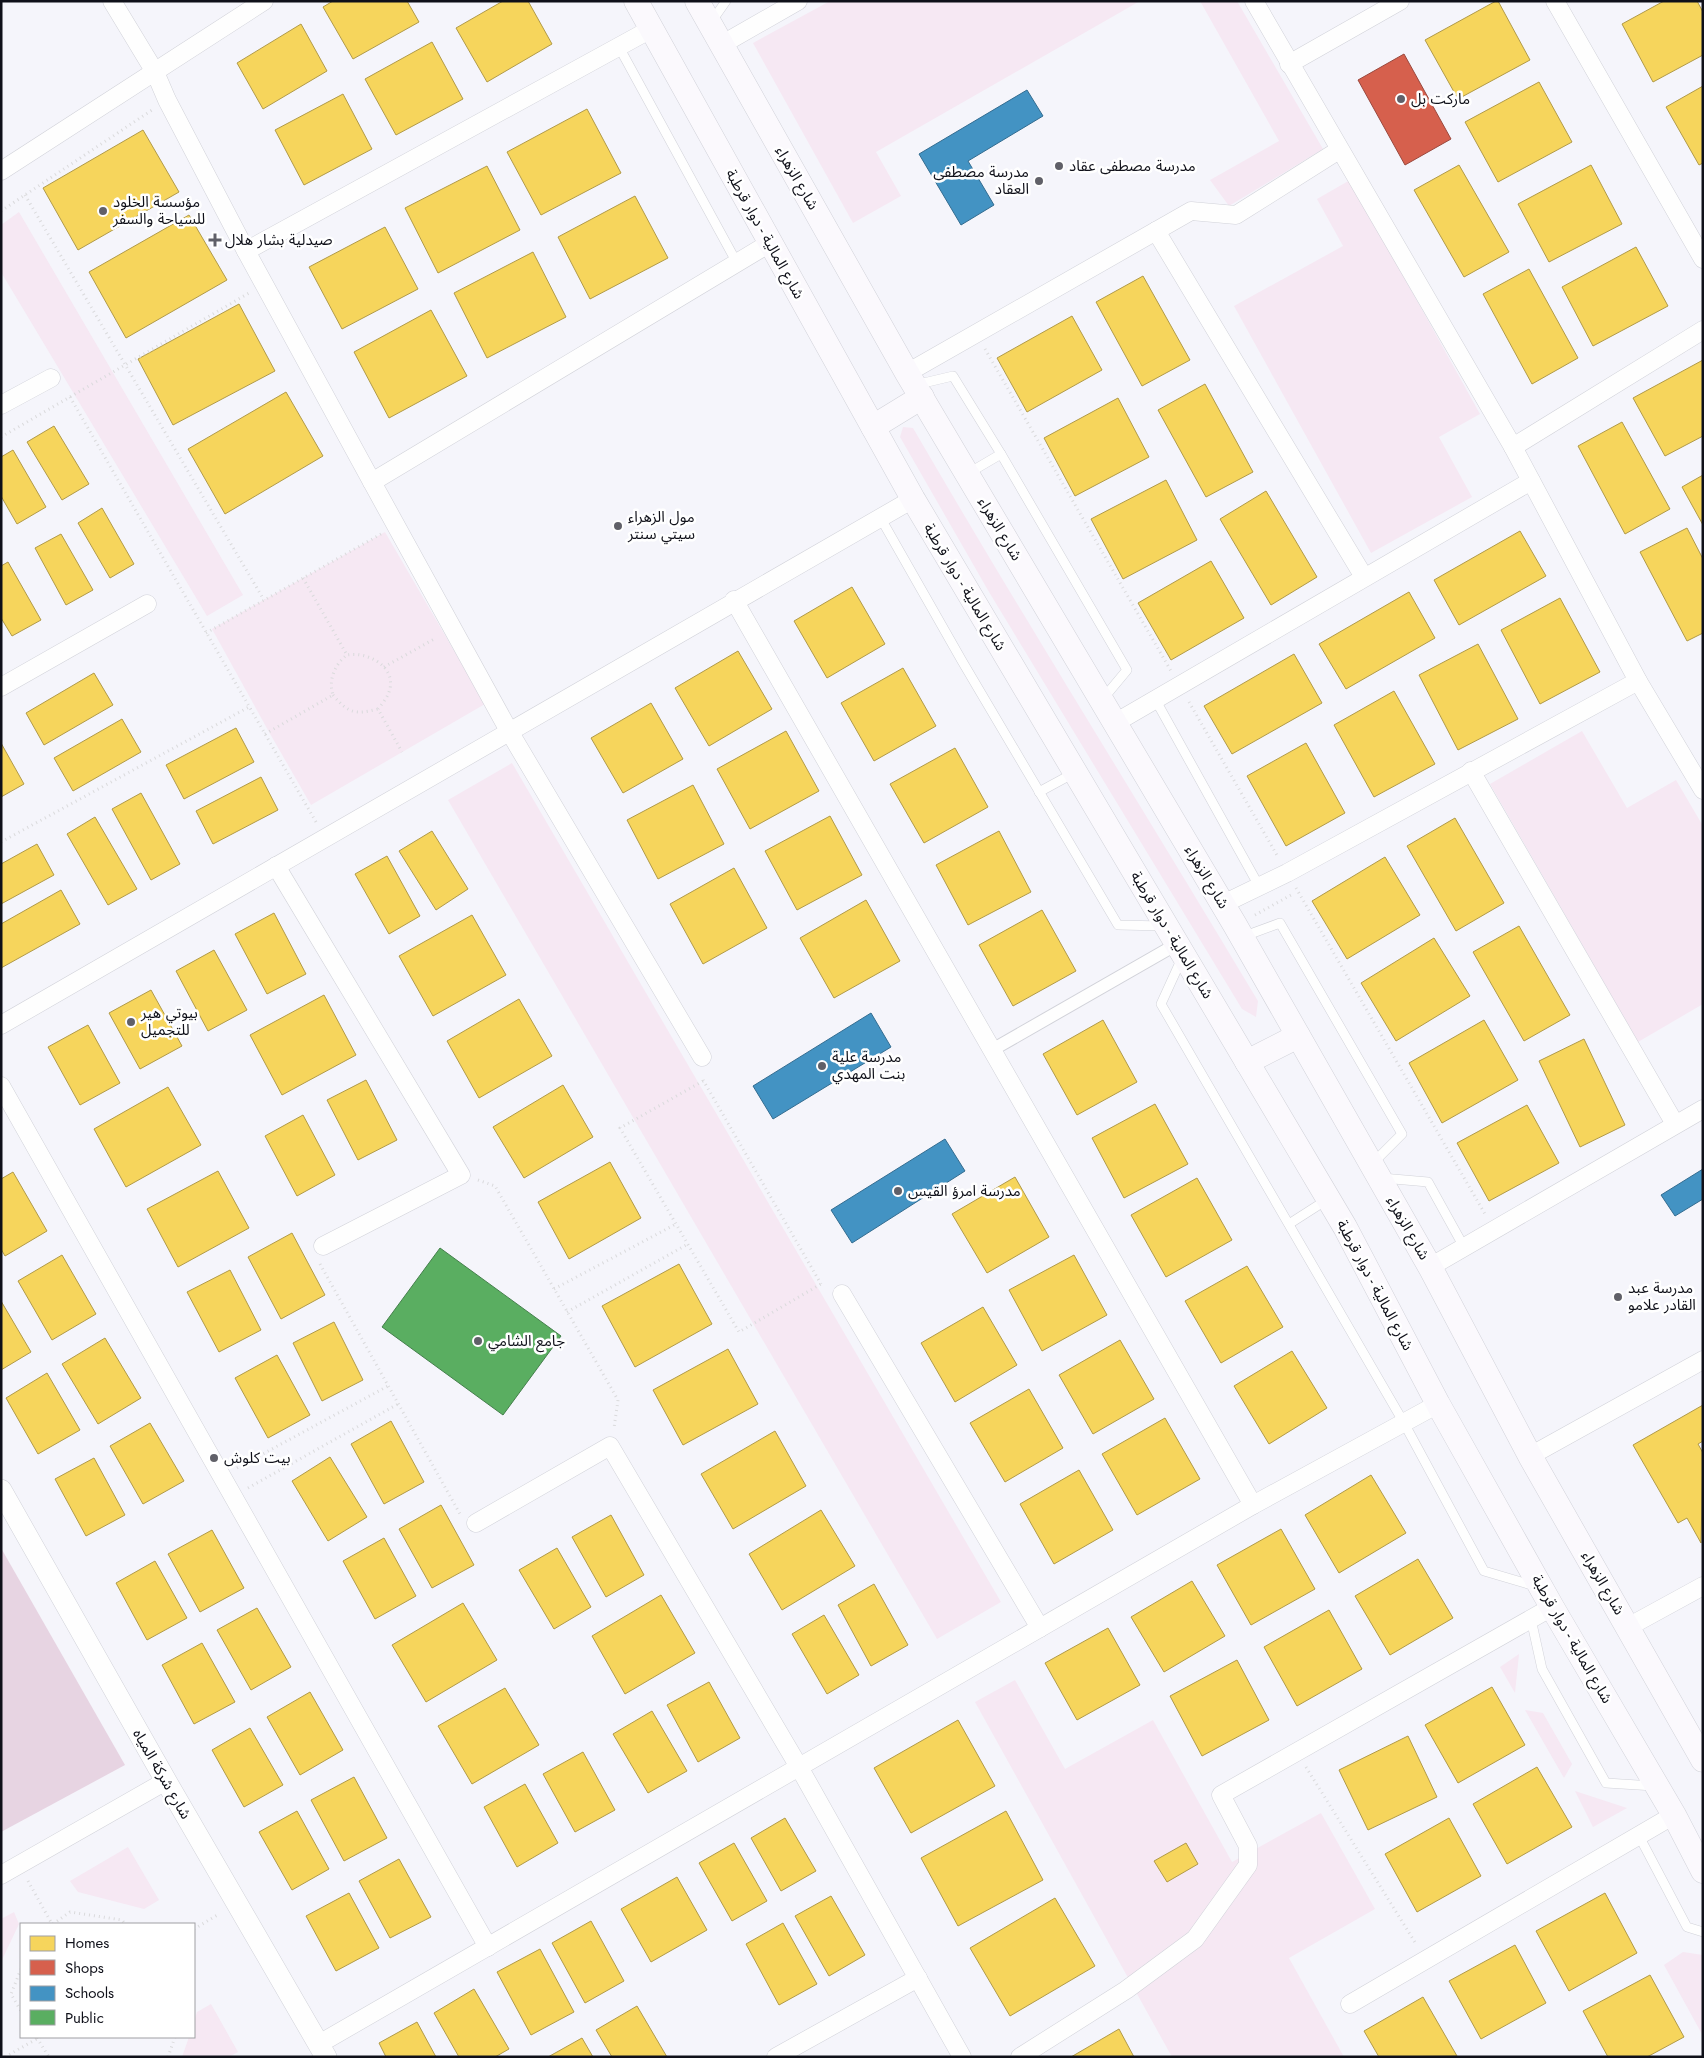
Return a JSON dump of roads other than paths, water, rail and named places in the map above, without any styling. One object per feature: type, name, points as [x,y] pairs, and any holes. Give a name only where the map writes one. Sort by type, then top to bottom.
[{"type":"main road","name":"شارع المالية - دوار قرطبة","points":[[636,1],[913,498],[1345,1227],[1438,1404],[1547,1598],[1674,1815],[1703,1871]]},
{"type":"main road","name":"شارع الزهراء","points":[[697,1],[915,385],[1223,904],[1430,1267],[1530,1456],[1703,1760]]},
{"type":"main road","points":[[873,427],[915,385]]},
{"type":"main road","points":[[1247,1062],[1298,1036]]},
{"type":"street","points":[[112,1],[155,72],[167,100],[246,251],[509,731],[702,1058]]},
{"type":"street","points":[[1,171],[264,1]]},
{"type":"street","points":[[721,44],[798,1]]},
{"type":"street","points":[[1254,1],[1513,447],[1638,681],[1703,790]]},
{"type":"street","points":[[1289,64],[1400,1]]},
{"type":"street","points":[[1555,1],[1703,259]]},
{"type":"street","points":[[246,251],[651,29]]},
{"type":"street","points":[[915,385],[976,334],[1191,211],[1236,214],[1339,150]]},
{"type":"street","points":[[1156,231],[1364,577]]},
{"type":"street","points":[[372,482],[770,243]]},
{"type":"street","points":[[1513,447],[1703,330]]},
{"type":"street","points":[[1,405],[51,378]]},
{"type":"street","points":[[1115,723],[1531,481]]},
{"type":"street","points":[[1,1025],[913,498]]},
{"type":"street","points":[[734,600],[1253,1505]]},
{"type":"street","points":[[1,687],[147,604]]},
{"type":"street","points":[[1223,904],[1287,873],[1638,681]]},
{"type":"street","points":[[1472,771],[1675,1124]]},
{"type":"street","points":[[276,866],[460,1175],[323,1246]]},
{"type":"street","points":[[992,1050],[1176,942]]},
{"type":"street","points":[[1,1086],[488,1947]]},
{"type":"street","points":[[1430,1267],[1703,1108]]},
{"type":"street","points":[[842,1294],[1040,1628]]},
{"type":"street","points":[[1530,1456],[1703,1360]]},
{"type":"street","points":[[323,2050],[488,1947],[1253,1505],[1438,1404]]},
{"type":"street","points":[[476,1523],[610,1446],[799,1767],[962,2057]]},
{"type":"street","name":"شارع شركة المياه","points":[[1,1490],[166,1781],[323,2050]]},
{"type":"street","points":[[1628,1627],[1703,1586]]},
{"type":"street","points":[[1020,2057],[1126,1990],[1195,1939],[1248,1865],[1248,1846],[1221,1796],[1531,1619],[1547,1598]]},
{"type":"street","points":[[1,1875],[166,1781]]},
{"type":"street","points":[[1350,2004],[1638,1834],[1674,1815]]},
{"type":"street","points":[[776,2057],[918,1978]]},
{"type":"lane","points":[[710,24],[726,1]]},
{"type":"lane","points":[[619,47],[737,263]]},
{"type":"lane","points":[[915,385],[953,376],[1001,454],[1126,670],[1101,700]]},
{"type":"lane","points":[[967,474],[1001,454]]},
{"type":"lane","points":[[880,517],[1118,925],[1176,942],[1161,1004],[1404,1423],[1484,1572],[1547,1598]]},
{"type":"lane","points":[[1155,700],[1259,886]]},
{"type":"lane","points":[[1039,792],[1075,773]]},
{"type":"lane","points":[[1241,937],[1280,923],[1402,1134],[1375,1171],[1428,1182],[1464,1247]]},
{"type":"lane","points":[[1289,1224],[1328,1199]]},
{"type":"lane","points":[[1531,1619],[1542,1669],[1606,1783],[1657,1786]]},
{"type":"lane","points":[[1638,1834],[1687,1927],[1703,1932]]},
{"type":"place","name":"ماركت بل","points":[[1401,99]]},
{"type":"place","name":"مدرسة مصطفى عقاد","points":[[1059,166]]},
{"type":"place","name":"مدرسة مصطفى العقاد","points":[[1039,181]]},
{"type":"place","name":"مؤسسة الخلود للسياحة والسفر","points":[[103,211]]},
{"type":"place","name":"صيدلية بشار هلال","points":[[215,240]]},
{"type":"place","name":"مول الزهراء سيتي سنتر","points":[[618,526]]},
{"type":"place","name":"بيوتي هير للتجميل","points":[[131,1022]]},
{"type":"place","name":"مدرسة علية بنت المهدي","points":[[822,1066]]},
{"type":"place","name":"مدرسة امرؤ القيس","points":[[898,1191]]},
{"type":"place","name":"مدرسة عبد القادر علامو","points":[[1618,1297]]},
{"type":"place","name":"جامع الشامي","points":[[478,1341]]},
{"type":"place","name":"بيت كلوش","points":[[214,1458]]}]
